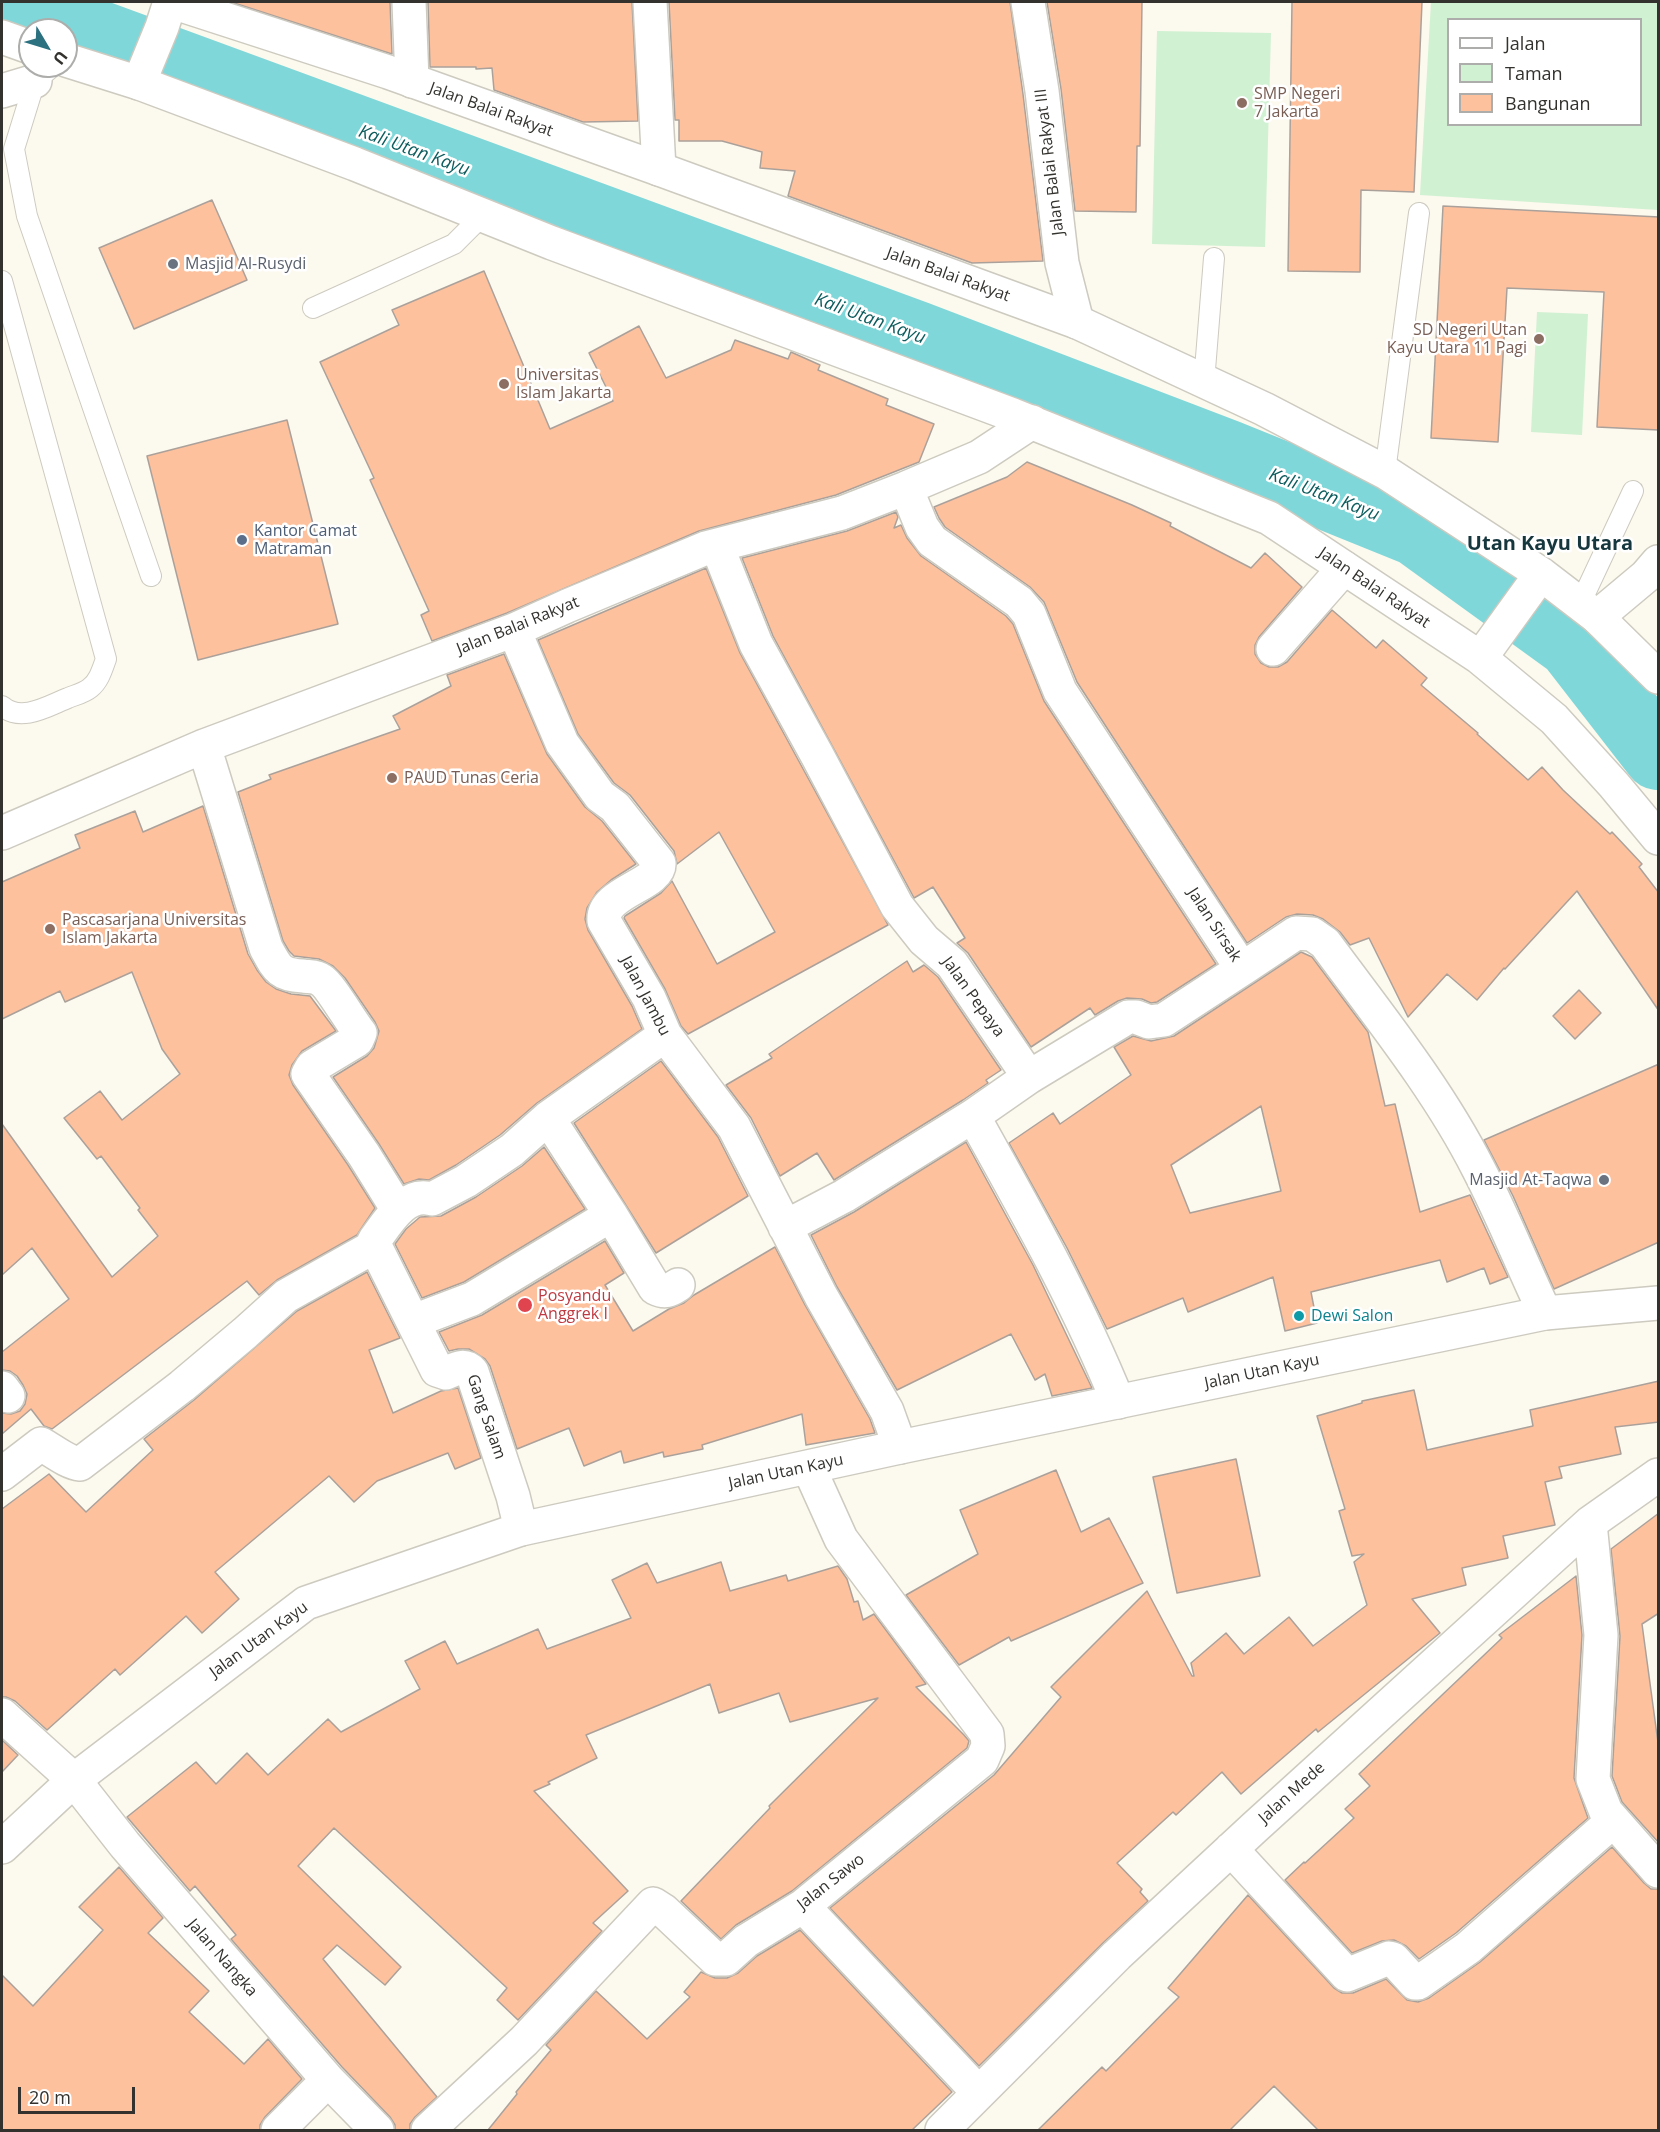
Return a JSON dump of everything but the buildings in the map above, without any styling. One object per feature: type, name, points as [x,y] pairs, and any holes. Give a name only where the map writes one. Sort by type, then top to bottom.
[{"type":"street","points":[[409,2],[412,81]]},
{"type":"street","points":[[650,2],[660,169]]},
{"type":"street","name":"Jalan Balai Rakyat III","points":[[1028,2],[1042,91],[1062,263],[1077,322]]},
{"type":"street","points":[[140,78],[168,10]]},
{"type":"street","name":"Jalan Balai Rakyat","points":[[168,10],[412,81],[1077,322],[1264,410],[1385,472],[1535,583],[1589,611],[1659,677]]},
{"type":"street","points":[[2,38],[18,43]]},
{"type":"street","name":"Jalan Balai Rakyat","points":[[78,63],[140,78],[552,243],[1032,422],[1269,518],[1344,568],[1484,652],[1554,719],[1614,784],[1659,838]]},
{"type":"street","points":[[2,91],[34,78]]},
{"type":"street","name":"Jalan Balai Rakyat","points":[[2,833],[204,746],[514,630],[706,548],[842,513],[906,488],[979,457],[1032,422]]},
{"type":"street","name":"Jalan Sirsak","points":[[906,488],[922,527],[932,541],[1019,602],[1029,614],[1060,691],[1116,773],[1242,969],[1296,933],[1312,934],[1324,943],[1429,1088],[1478,1167],[1545,1313]]},
{"type":"street","name":"Jalan Pepaya","points":[[717,546],[756,644],[897,906],[924,940],[952,964],[1029,1077]]},
{"type":"street","points":[[1589,611],[1646,576],[1659,562]]},
{"type":"street","points":[[1273,649],[1344,568]]},
{"type":"street","points":[[1484,652],[1535,583]]},
{"type":"street","name":"Jalan Jambu","points":[[514,630],[562,743],[600,796],[615,807],[659,863],[656,874],[633,887],[607,907],[604,921],[649,998],[665,1035],[734,1127],[821,1296],[887,1411],[900,1447]]},
{"type":"street","points":[[204,746],[266,948],[272,959],[282,973],[288,976],[312,977],[324,982],[360,1032],[357,1040],[312,1066],[308,1074],[364,1155],[398,1210]]},
{"type":"street","points":[[785,1227],[844,1196],[973,1116],[1029,1077],[1128,1017],[1136,1017],[1149,1022],[1164,1020],[1242,969]]},
{"type":"street","points":[[2,1474],[41,1444],[60,1453],[72,1463],[80,1464],[182,1386],[245,1334],[286,1296],[375,1246],[374,1241],[398,1210],[414,1198],[432,1199],[466,1181],[512,1150],[548,1118],[665,1035]]},
{"type":"street","points":[[973,1116],[1050,1254],[1104,1366],[1118,1402]]},
{"type":"street","points":[[548,1118],[656,1288],[663,1292],[678,1285]]},
{"type":"street","points":[[414,1320],[472,1299],[611,1215]]},
{"type":"street","name":"Gang Salam","points":[[375,1246],[437,1370],[446,1373],[464,1366],[472,1372],[513,1497],[521,1529]]},
{"type":"street","name":"Jalan Utan Kayu","points":[[2,1847],[74,1780],[306,1603],[521,1529],[900,1447],[1545,1313],[1659,1303]]},
{"type":"street","name":"Jalan Sawo","points":[[428,2130],[524,2041],[653,1904],[664,1911],[715,1959],[726,1959],[746,1941],[803,1906],[982,1760],[988,1746],[987,1734],[841,1539],[809,1468]]},
{"type":"street","name":"Jalan Mede","points":[[942,2130],[1117,1955],[1231,1848],[1590,1523],[1659,1475]]},
{"type":"street","points":[[1590,1523],[1601,1635],[1593,1779],[1606,1812],[1659,1871]]},
{"type":"street","name":"Jalan Nangka","points":[[2,1715],[74,1780],[125,1845],[328,2080],[377,2130]]},
{"type":"street","points":[[1231,1848],[1347,1975],[1389,1958],[1393,1959],[1415,1983],[1419,1983],[1468,1948],[1613,1821]]},
{"type":"street","points":[[803,1906],[978,2092]]},
{"type":"street","points":[[278,2130],[328,2080]]},
{"type":"lane","points":[[42,78],[8,151],[27,216],[151,576]]},
{"type":"lane","points":[[1385,472],[1419,213]]},
{"type":"lane","points":[[313,308],[454,244],[483,215]]},
{"type":"lane","points":[[1204,382],[1214,258]]},
{"type":"lane","points":[[2,281],[106,660],[100,676],[89,689],[32,713],[19,713],[2,706]]},
{"type":"lane","points":[[1589,611],[1633,491]]},
{"type":"green space","points":[[1431,2],[1658,2],[1658,210],[1420,195]]},
{"type":"green space","points":[[1157,31],[1271,33],[1265,247],[1152,244]]},
{"type":"green space","points":[[1537,312],[1588,314],[1582,435],[1531,432]]},
{"type":"waterway","name":"Kali Utan Kayu","points":[[8,2],[917,336],[1228,455],[1416,531],[1572,644],[1658,755]]},
{"type":"place","name":"SMP Negeri 7 Jakarta","points":[[1242,103]]},
{"type":"place","name":"Masjid Al-Rusydi","points":[[173,264]]},
{"type":"place","name":"SD Negeri Utan Kayu Utara 11 Pagi","points":[[1539,339]]},
{"type":"place","name":"Universitas Islam Jakarta","points":[[504,384]]},
{"type":"place","name":"Kantor Camat Matraman","points":[[242,540]]},
{"type":"place","name":"PAUD Tunas Ceria","points":[[392,778]]},
{"type":"place","name":"Pascasarjana Universitas Islam Jakarta","points":[[50,929]]},
{"type":"place","name":"Masjid At-Taqwa","points":[[1604,1180]]},
{"type":"place","name":"Posyandu Anggrek I","points":[[525,1305]]},
{"type":"place","name":"Dewi Salon","points":[[1299,1316]]},
{"type":"district","name":"Utan Kayu Utara","points":[[1550,544]]}]
